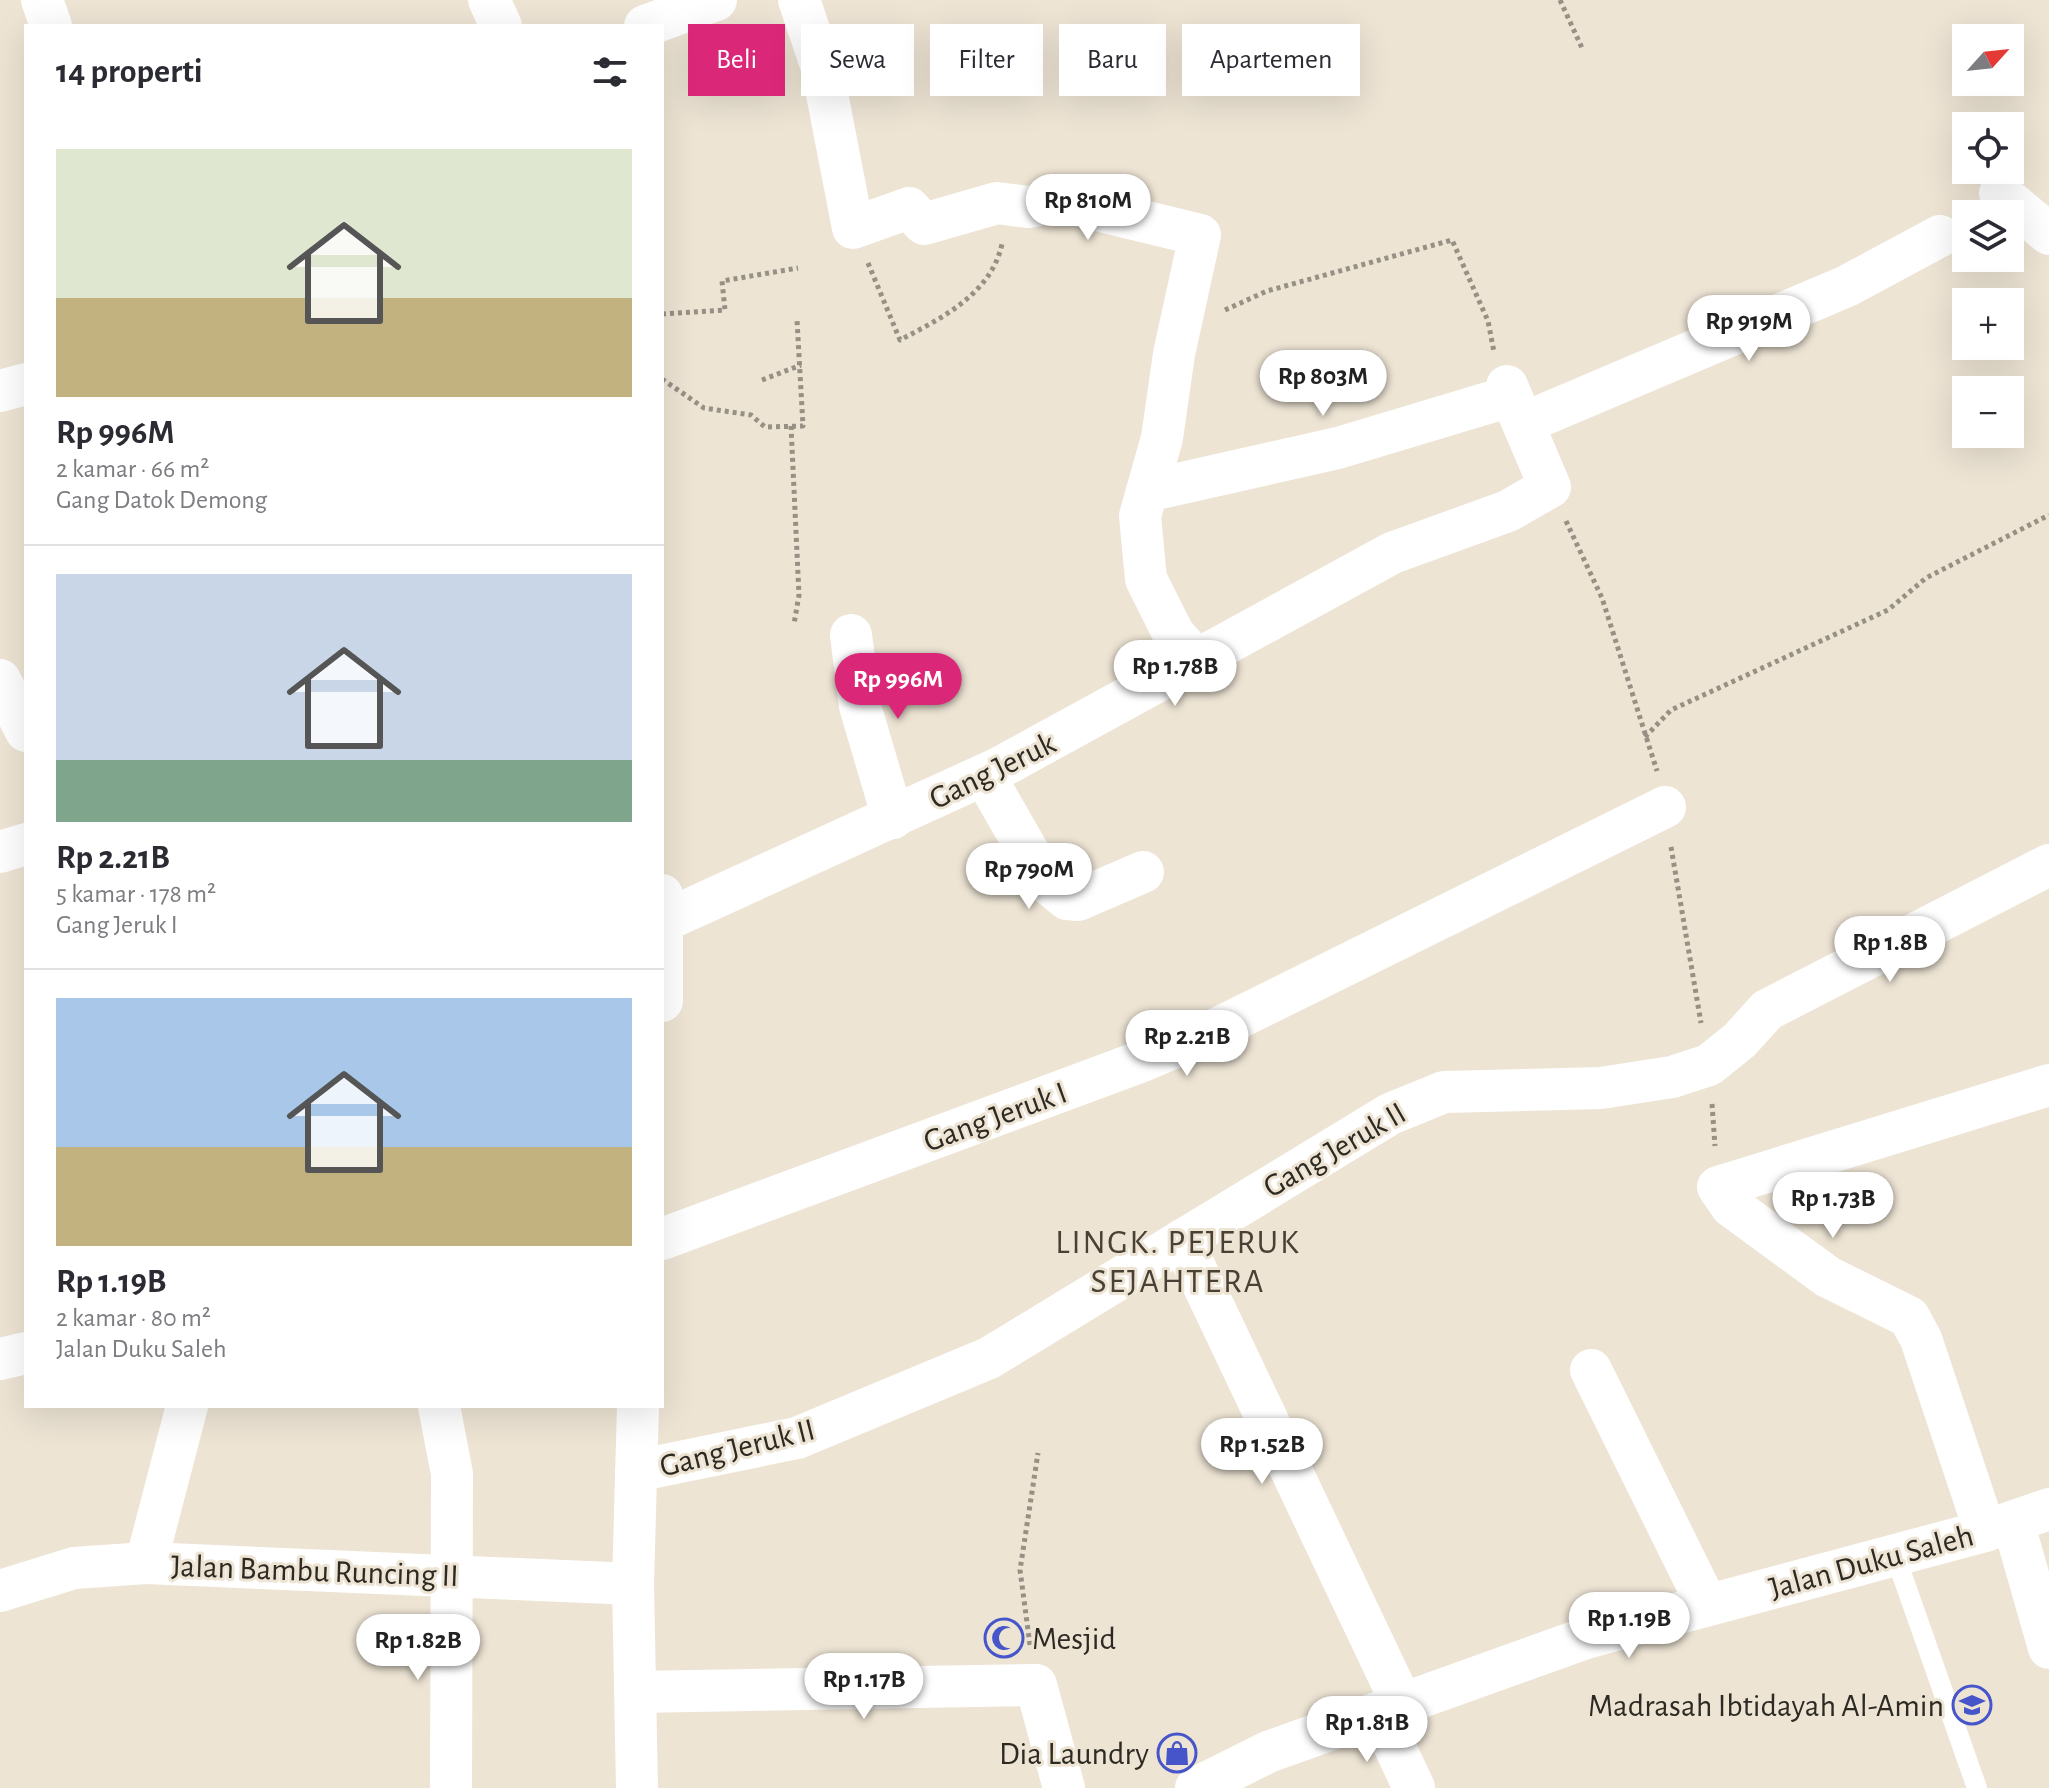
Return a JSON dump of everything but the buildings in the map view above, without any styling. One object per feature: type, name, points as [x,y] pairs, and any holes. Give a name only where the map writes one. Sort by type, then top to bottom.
[{"type":"street","points":[[42,0],[50,24]]},
{"type":"street","points":[[489,0],[500,24]]},
{"type":"street","points":[[650,24],[716,0]]},
{"type":"street","points":[[799,0],[822,68],[853,228],[909,208],[924,224],[997,203],[1028,207],[1060,201],[1200,235],[1182,317],[1162,438],[1140,516],[1146,579],[1173,633],[1195,658]]},
{"type":"street","points":[[2000,193],[2049,234]]},
{"type":"street","points":[[1147,491],[1338,448],[1514,402],[1847,286],[1940,236]]},
{"type":"street","points":[[0,391],[24,385]]},
{"type":"street","name":"Gang Jeruk","points":[[664,908],[893,818],[984,775],[1082,725],[1195,658],[1392,553],[1508,511],[1550,487],[1514,402]]},
{"type":"street","points":[[851,635],[860,706],[893,818]]},
{"type":"street","points":[[984,775],[1045,881],[1057,893],[1078,900],[1143,872]]},
{"type":"street","name":"Gang Jeruk I","points":[[664,1238],[1157,1055],[1665,807]]},
{"type":"street","points":[[0,852],[24,845]]},
{"type":"street","name":"Gang Jeruk II","points":[[636,1471],[797,1438],[989,1358],[1390,1114],[1421,1099],[1444,1092],[1601,1088],[1672,1077],[1709,1065],[1740,1040],[1767,1010],[2049,865]]},
{"type":"street","points":[[2049,1085],[1718,1187],[1731,1206],[1828,1277],[1909,1317],[2016,1521],[2049,1648]]},
{"type":"street","points":[[1182,1240],[1390,1708],[1414,1788]]},
{"type":"street","points":[[0,1359],[24,1353]]},
{"type":"street","points":[[1591,1370],[1707,1605]]},
{"type":"street","points":[[146,1563],[186,1408]]},
{"type":"street","points":[[439,1408],[452,1474],[451,1788]]},
{"type":"street","points":[[637,1788],[633,1584],[638,1408]]},
{"type":"street","name":"Jalan Duku Saleh","points":[[1196,1788],[1268,1752],[1586,1638],[2016,1521]]},
{"type":"street","name":"Jalan Bambu Runcing II","points":[[0,1591],[33,1578],[74,1568],[146,1563],[633,1584]]},
{"type":"street","points":[[636,1692],[1036,1685],[1064,1788]]},
{"type":"lane","points":[[1895,1555],[1977,1788]]},
{"type":"path","points":[[1560,0],[1582,48]]},
{"type":"path","points":[[853,228],[900,340],[953,312],[997,266],[1010,205]]},
{"type":"path","points":[[1182,317],[1220,312],[1267,291],[1452,240],[1488,321],[1496,359],[1514,402]]},
{"type":"path","points":[[664,314],[725,310],[722,281],[798,268]]},
{"type":"path","points":[[664,380],[704,408],[751,415],[765,427],[803,426],[797,320]]},
{"type":"path","points":[[762,380],[801,365]]},
{"type":"path","points":[[791,426],[799,595],[794,624]]},
{"type":"path","points":[[1645,737],[1671,710],[1888,610],[1926,578],[2049,515]]},
{"type":"path","points":[[1036,1685],[1020,1570],[1038,1453]]},
{"type":"place","name":"Mesjid","points":[[1004,1638]]},
{"type":"place","name":"Madrasah Ibtidayah Al-Amin","points":[[1972,1705]]},
{"type":"place","name":"Dia Laundry","points":[[1177,1753]]},
{"type":"district","name":"LINGK. PEJERUK SEJAHTERA","points":[[1178,1260]]}]
